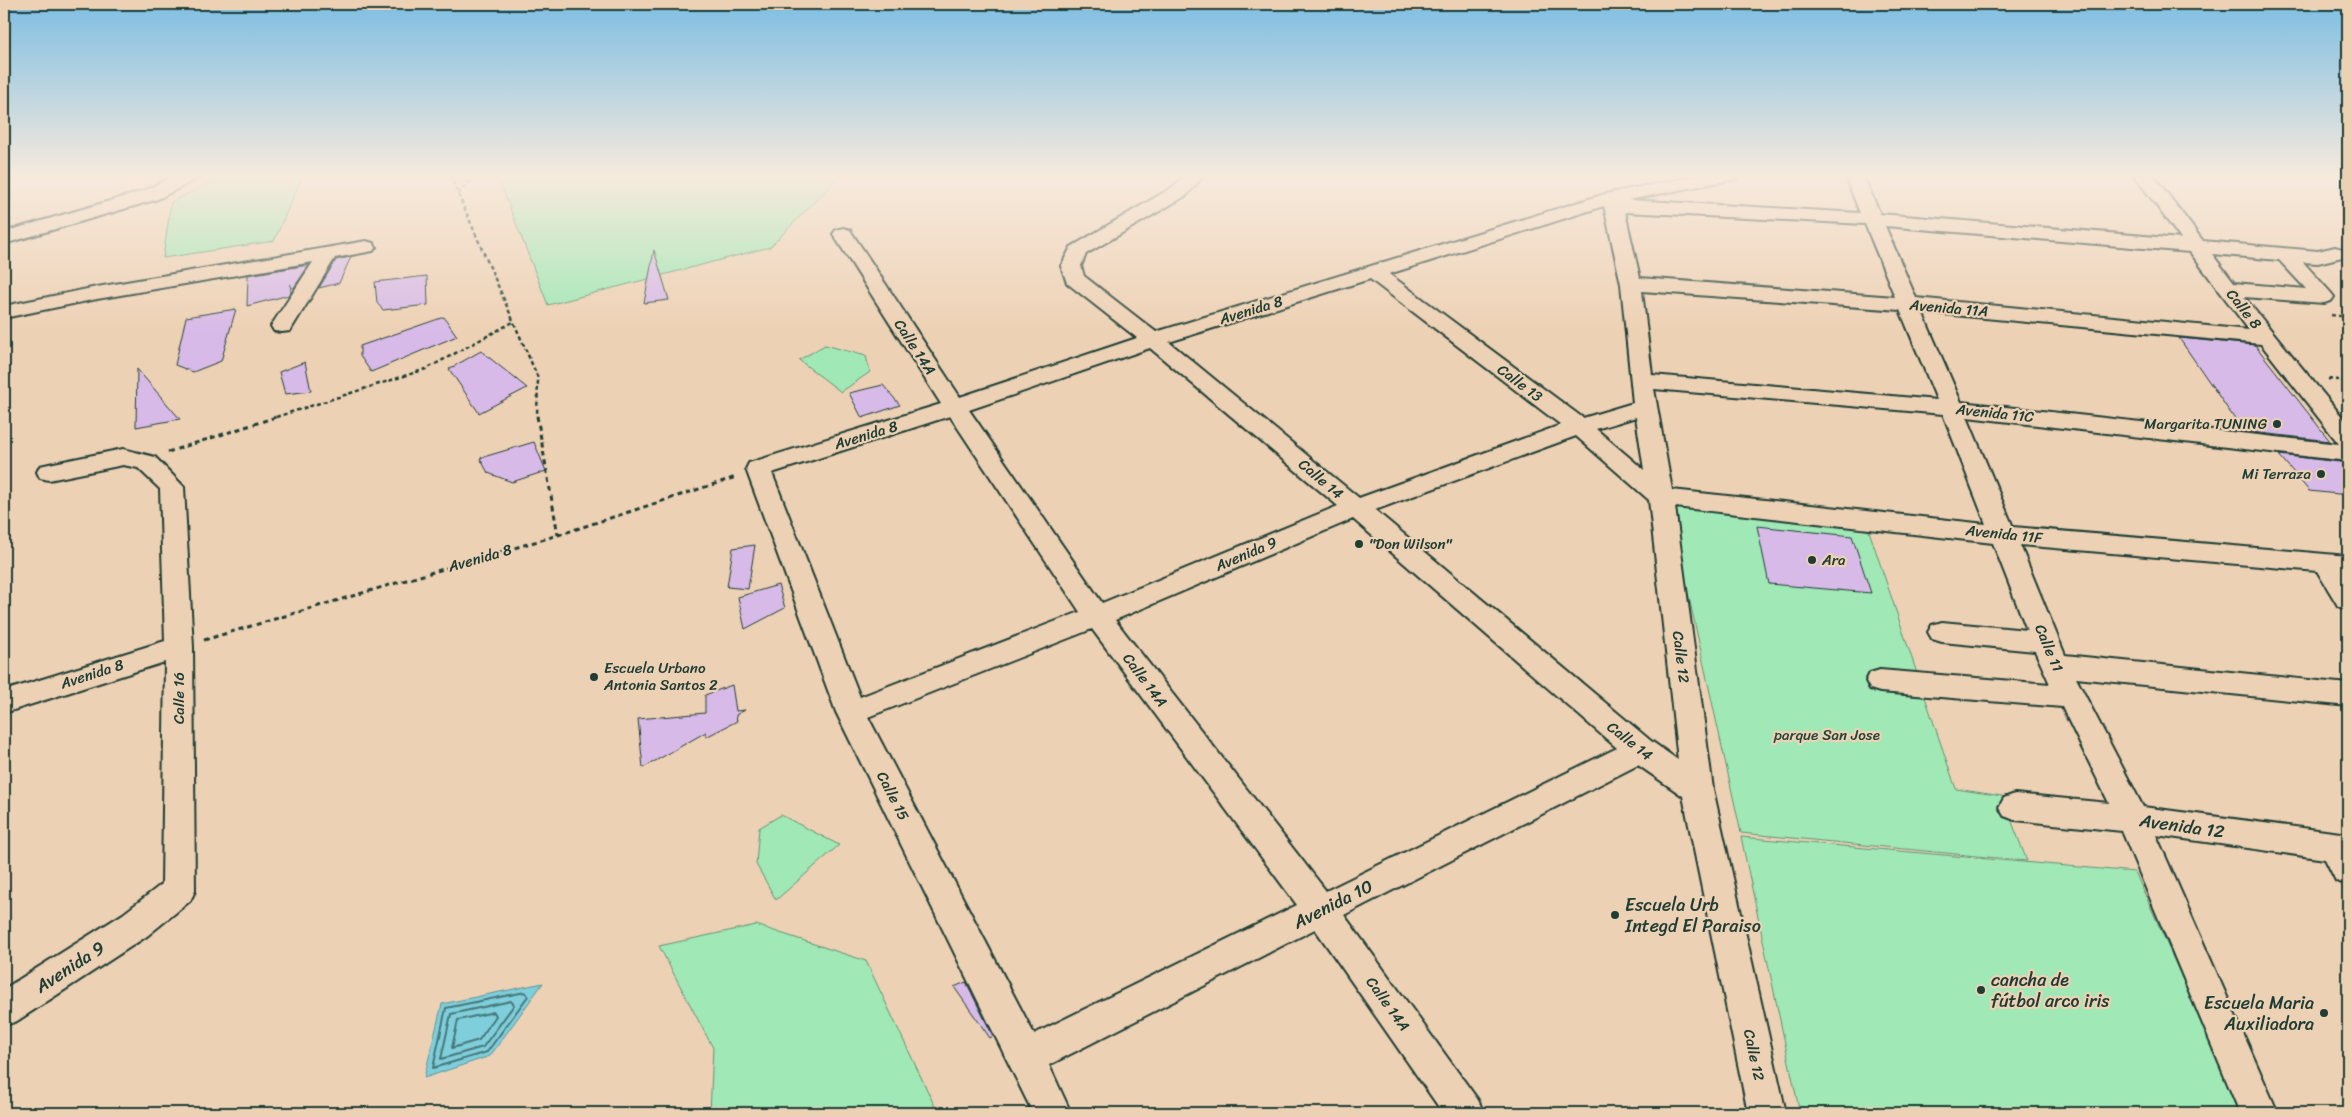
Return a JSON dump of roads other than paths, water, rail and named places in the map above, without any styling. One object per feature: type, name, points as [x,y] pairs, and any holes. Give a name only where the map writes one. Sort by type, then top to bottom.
[{"type":"street","points":[[4,238],[41,227]]},
{"type":"street","name":"Calle 14","points":[[1119,227],[1078,251],[1071,266],[1074,279],[1153,340],[1356,508],[1640,750],[1697,789]]},
{"type":"street","name":"Avenida 8","points":[[758,469],[955,407],[1153,340],[1527,227]]},
{"type":"street","name":"Calle 12","points":[[1619,227],[1631,284],[1641,381],[1661,497],[1697,789],[1767,1113]]},
{"type":"street","name":"Calle 11","points":[[1876,227],[1952,408],[2051,654],[2133,819],[2259,1113]]},
{"type":"street","points":[[1949,227],[2202,254],[2300,270]]},
{"type":"street","name":"Calle 8","points":[[2182,227],[2228,289],[2300,377],[2348,440]]},
{"type":"street","name":"Calle 14A","points":[[843,234],[955,407],[1097,616],[1321,910],[1465,1113]]},
{"type":"street","points":[[4,312],[97,293],[366,247]]},
{"type":"street","points":[[2202,254],[2285,254],[2318,257],[2335,253]]},
{"type":"street","points":[[282,326],[328,254]]},
{"type":"street","name":"Calle 13","points":[[1375,273],[1579,427],[1661,497]]},
{"type":"street","name":"Avenida 11A","points":[[1631,284],[1909,304],[2267,338]]},
{"type":"street","name":"Avenida 11C","points":[[1641,381],[1952,408],[2348,453]]},
{"type":"street","name":"Avenida 9","points":[[850,712],[1097,616],[1356,508],[1579,427],[1645,407]]},
{"type":"street","name":"Calle 16","points":[[49,472],[123,457],[143,461],[172,487],[179,647],[178,891],[135,925]]},
{"type":"street","name":"Calle 15","points":[[758,469],[850,712],[1026,1057],[1052,1113]]},
{"type":"street","name":"Avenida 11F","points":[[1661,497],[2002,534],[2336,564]]},
{"type":"street","points":[[2336,564],[2348,599]]},
{"type":"street","points":[[1942,632],[2051,654],[2348,695]]},
{"type":"street","name":"Avenida 8","points":[[4,702],[179,647]]},
{"type":"street","points":[[1880,681],[2072,697]]},
{"type":"street","name":"Avenida 10","points":[[1026,1057],[1640,750]]},
{"type":"street","name":"Avenida 12","points":[[2015,807],[2133,819],[2344,855]]},
{"type":"street","name":"Avenida 9","points":[[4,1009],[135,925]]},
{"type":"lane","points":[[2228,289],[2324,297],[2285,254]]},
{"type":"water","points":[[543,983],[490,1056],[424,1078],[442,1004]]},
{"type":"place","name":"Margarita TUNING","points":[[2277,424]]},
{"type":"place","name":"Mi Terraza","points":[[2321,474]]},
{"type":"place","name":"\"Don Wilson\"","points":[[1359,544]]},
{"type":"place","name":"Ara","points":[[1812,560]]},
{"type":"place","name":"Escuela Urbano Antonia Santos 2","points":[[594,677]]},
{"type":"place","name":"Escuela Urb Integd El Paraiso","points":[[1615,915]]},
{"type":"place","name":"cancha de fútbol arco iris","points":[[1981,990]]},
{"type":"place","name":"Escuela Maria Auxiliadora","points":[[2324,1013]]},
{"type":"park label","name":"parque San Jose","points":[[1827,735]]}]
